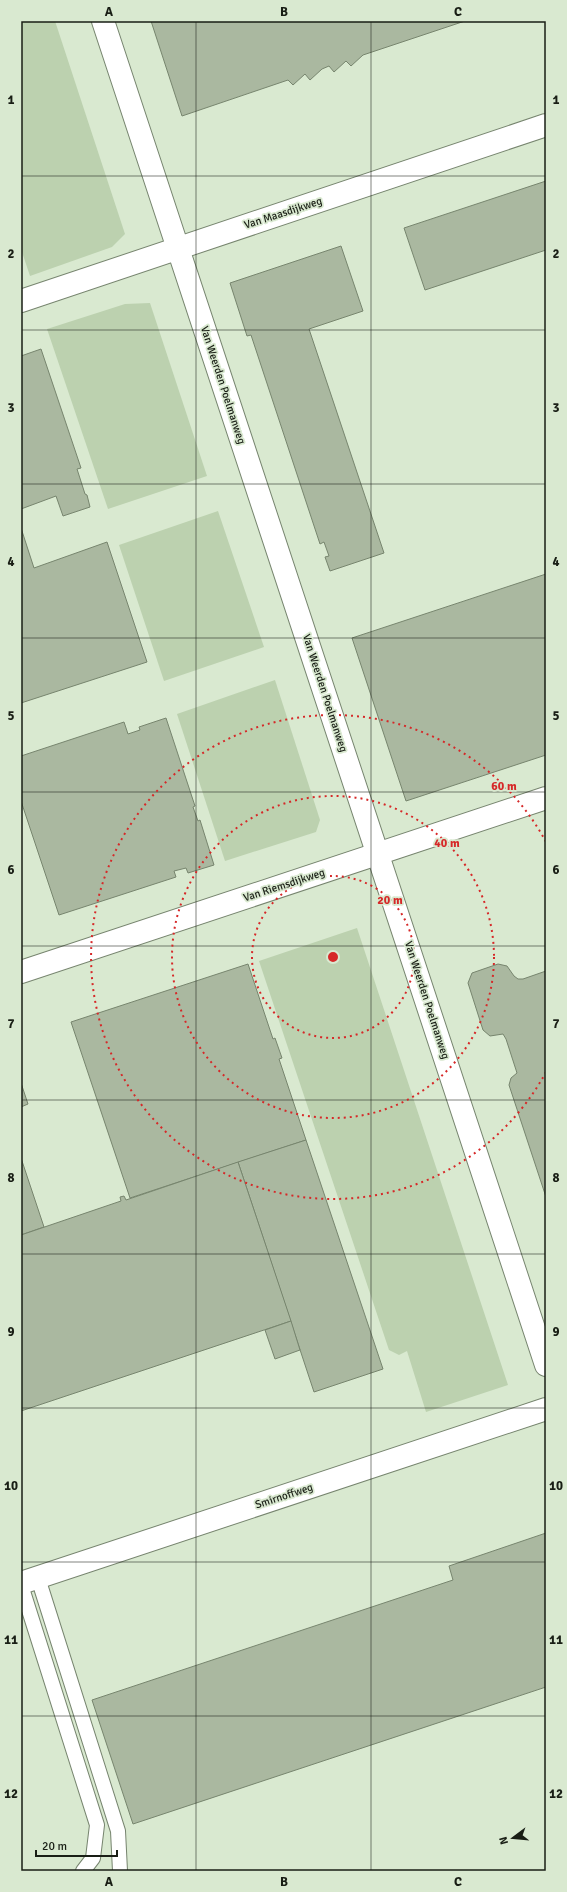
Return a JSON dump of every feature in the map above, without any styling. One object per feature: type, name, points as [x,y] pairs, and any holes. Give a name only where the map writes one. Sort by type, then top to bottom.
[{"type":"street","name":"Van Weerden Poelmanweg","points":[[103,21],[546,1365]]},
{"type":"street","name":"Van Maasdijkweg","points":[[21,301],[546,125]]},
{"type":"street","name":"Van Riemsdijkweg","points":[[21,972],[546,798]]},
{"type":"street","name":"Smirnoffweg","points":[[26,1582],[546,1409]]},
{"type":"lane","points":[[26,1582],[97,1825],[93,1858],[82,1871]]},
{"type":"lane","points":[[26,1582],[118,1831],[120,1871]]},
{"type":"green space","points":[[21,21],[55,21],[125,234],[112,247],[30,276],[21,249]]},
{"type":"green space","points":[[150,303],[207,476],[108,509],[47,329],[125,304]]},
{"type":"green space","points":[[218,511],[264,647],[164,681],[119,545]]},
{"type":"green space","points":[[275,680],[320,820],[316,832],[225,861],[177,714]]},
{"type":"green space","points":[[357,928],[508,1385],[426,1412],[407,1351],[399,1355],[389,1350],[259,961]]},
{"type":"building","points":[[151,21],[465,21],[363,55],[351,66],[346,61],[334,72],[329,66],[322,69],[310,80],[305,74],[293,85],[288,80],[182,116]]},
{"type":"building","points":[[546,181],[546,250],[425,290],[404,228]]},
{"type":"building","points":[[341,246],[363,311],[309,329],[384,553],[330,571],[325,557],[329,556],[324,542],[320,544],[251,335],[247,336],[230,283]]},
{"type":"building","points":[[41,349],[81,468],[77,469],[90,507],[63,516],[56,496],[21,509],[21,356]]},
{"type":"building","points":[[21,528],[34,568],[107,542],[147,662],[21,703]]},
{"type":"building","points":[[546,574],[546,755],[406,801],[352,638]]},
{"type":"building","points":[[166,718],[195,806],[193,807],[198,821],[200,820],[214,865],[188,873],[186,868],[174,871],[176,877],[59,915],[21,801],[21,756],[124,722],[128,734],[140,730],[139,727]]},
{"type":"building","points":[[248,964],[273,1039],[275,1038],[282,1058],[279,1059],[306,1140],[130,1198],[71,1022]]},
{"type":"building","points":[[498,964],[507,966],[518,979],[523,979],[546,971],[546,1197],[509,1085],[511,1078],[517,1073],[506,1039],[503,1034],[490,1036],[483,1030],[468,983],[472,973]]},
{"type":"building","points":[[21,1083],[28,1104],[21,1107]]},
{"type":"building","points":[[306,1140],[383,1369],[314,1392],[238,1162]]},
{"type":"building","points":[[21,1158],[44,1227],[21,1235]]},
{"type":"building","points":[[238,1162],[291,1321],[21,1411],[21,1235],[121,1201],[120,1197],[124,1196],[126,1200]]},
{"type":"building","points":[[291,1321],[300,1350],[275,1359],[265,1330]]},
{"type":"building","points":[[546,1533],[546,1687],[133,1824],[92,1700],[453,1580],[449,1566]]}]
